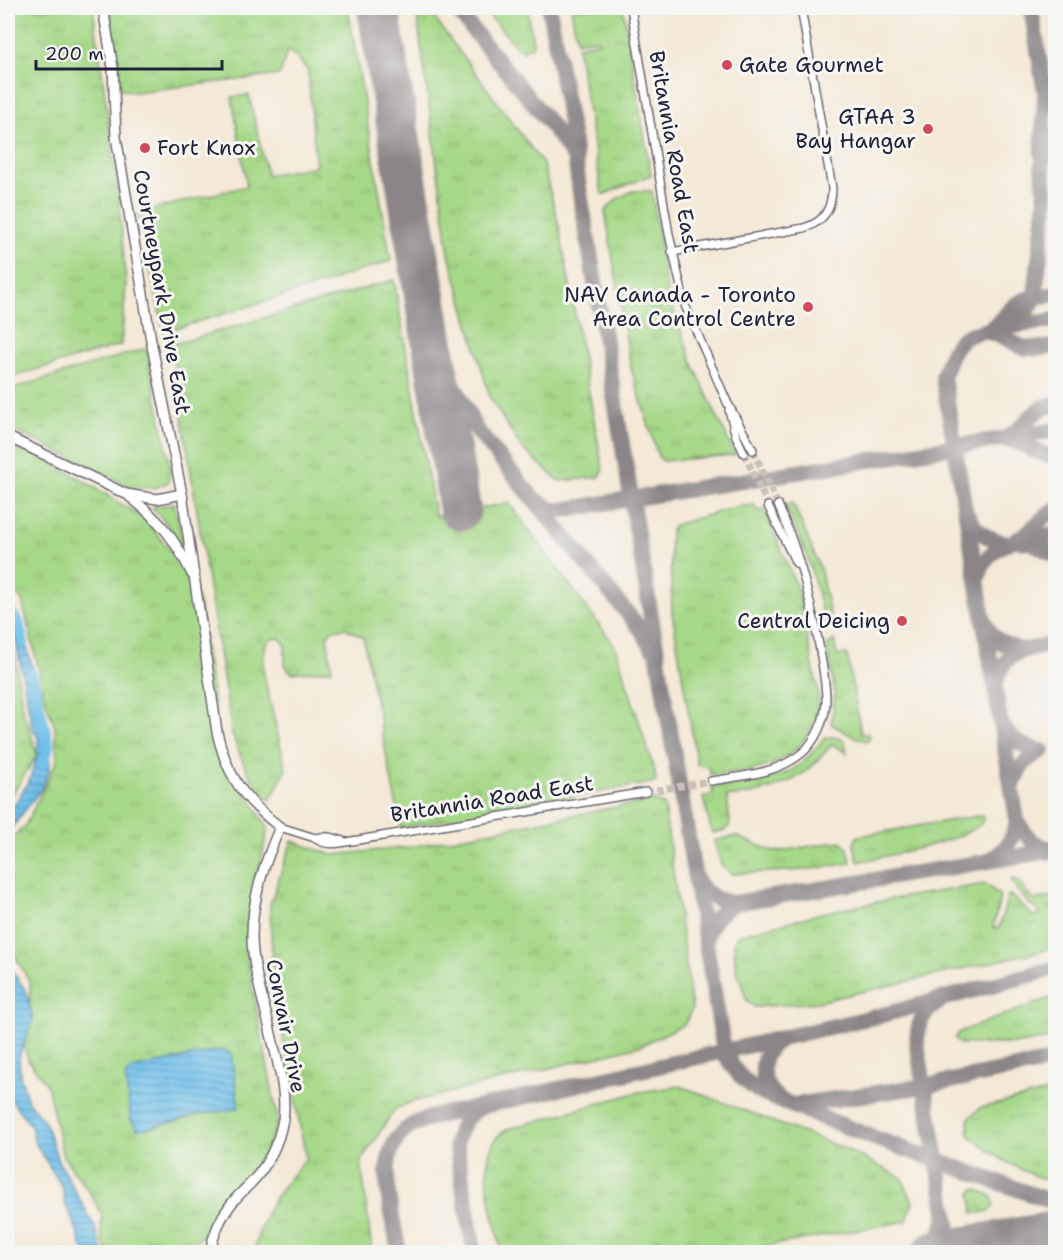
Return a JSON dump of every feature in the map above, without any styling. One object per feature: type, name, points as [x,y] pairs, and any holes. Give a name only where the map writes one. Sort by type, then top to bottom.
[{"type":"street","name":"Courtneypark Drive East","points":[[103,8],[113,68],[116,137],[151,341],[182,494],[195,582]]},
{"type":"street","name":"Britannia Road East","points":[[631,8],[672,252],[685,305],[727,402],[753,450]]},
{"type":"street","points":[[672,252],[804,228],[819,222],[830,208],[832,188],[801,8]]},
{"type":"street","name":"Britannia Road East","points":[[727,402],[736,436],[744,453]]},
{"type":"street","points":[[8,437],[126,494],[163,525],[195,582]]},
{"type":"street","points":[[126,494],[157,499],[182,494]]},
{"type":"street","points":[[778,505],[791,533],[800,572]]},
{"type":"street","points":[[711,781],[760,773],[783,765],[803,752],[814,739],[823,719],[826,701],[825,679],[810,597],[768,506]]},
{"type":"street","name":"Britannia Road East","points":[[195,582],[222,754],[232,778],[245,796],[262,813],[280,826],[315,838],[322,836],[343,841],[358,840],[646,792]]},
{"type":"street","name":"Convair Drive","points":[[210,1252],[220,1223],[229,1206],[261,1172],[268,1160],[283,1117],[281,1078],[258,978],[252,938],[253,914],[261,876],[280,826]]},
{"type":"green space","points":[[8,8],[93,8],[119,197],[126,286],[121,345],[8,378]]},
{"type":"green space","points":[[110,8],[348,8],[391,261],[337,278],[337,280],[164,332],[138,213],[247,186],[232,97],[249,95],[267,175],[316,166],[308,71],[295,55],[287,51],[280,75],[134,92],[121,89]]},
{"type":"green space","points":[[416,8],[427,8],[543,164],[559,226],[603,470],[600,477],[560,481],[556,479],[521,447],[490,398],[449,254]]},
{"type":"green space","points":[[483,8],[527,8],[533,43],[531,47],[522,51],[518,49]]},
{"type":"green space","points":[[571,8],[623,8],[651,175],[605,194],[602,194],[577,46],[599,42],[598,39],[577,42]]},
{"type":"green space","points":[[632,191],[652,191],[667,292],[693,364],[735,455],[663,461],[658,456],[631,368],[605,211],[617,199]]},
{"type":"green space","points":[[394,280],[435,516],[509,503],[615,646],[655,772],[656,782],[401,828],[363,637],[345,628],[332,630],[327,636],[332,670],[291,673],[285,665],[285,644],[279,638],[271,639],[265,646],[263,671],[286,770],[270,800],[247,770],[232,734],[171,345]]},
{"type":"green space","points":[[144,349],[147,352],[171,470],[168,482],[154,488],[133,488],[24,435],[8,430],[8,390]]},
{"type":"green space","points":[[8,447],[37,455],[145,519],[184,568],[199,603],[221,752],[268,828],[250,912],[246,954],[278,1121],[263,1156],[221,1209],[212,1227],[186,1250],[137,1252],[124,1249],[108,1250],[103,1244],[102,1215],[90,1193],[63,1156],[47,1085],[28,1060],[24,1044],[29,1022],[30,983],[14,954],[8,900],[8,842],[25,826],[57,761],[55,727],[43,693],[22,600],[8,586]]},
{"type":"green space","points":[[174,503],[185,551],[152,507]]},
{"type":"green space","points":[[793,503],[820,568],[833,629],[824,624],[809,563],[785,505]]},
{"type":"green space","points":[[754,505],[757,510],[763,511],[764,509],[798,590],[817,682],[817,711],[807,736],[788,756],[761,768],[710,775],[709,768],[697,764],[672,613],[670,533],[674,525],[735,507]]},
{"type":"green space","points":[[8,640],[15,657],[23,714],[37,755],[8,801]]},
{"type":"green space","points":[[834,640],[837,656],[847,654],[861,734],[869,734],[870,738],[867,741],[852,736],[831,724],[835,694],[827,646]]},
{"type":"green space","points":[[825,738],[839,738],[845,742],[847,753],[832,744],[810,768],[790,781],[757,793],[727,796],[730,825],[725,830],[712,833],[703,797],[713,794],[712,787],[769,778],[790,771],[803,762]]},
{"type":"green space","points":[[652,800],[664,805],[692,1009],[685,1024],[640,1046],[411,1102],[395,1109],[361,1161],[372,1252],[254,1252],[257,1238],[273,1202],[306,1158],[273,984],[270,904],[292,841],[333,855],[410,847]]},
{"type":"green space","points":[[982,815],[984,820],[976,827],[946,841],[858,862],[854,845],[859,836]]},
{"type":"green space","points":[[736,836],[775,852],[841,841],[848,849],[851,863],[804,870],[731,874],[721,864],[714,841]]},
{"type":"green space","points":[[1016,879],[1033,900],[1055,896],[1055,948],[818,1002],[755,1007],[747,1001],[736,969],[734,944],[738,935],[822,913],[985,884],[1000,897],[993,928],[999,928],[1010,895],[1033,916],[1039,915],[1039,912],[1023,898],[1011,880]]},
{"type":"green space","points":[[1055,996],[1055,1038],[1019,1044],[959,1044],[955,1038],[959,1032]]},
{"type":"green space","points":[[680,1086],[848,1150],[902,1178],[913,1202],[907,1221],[734,1252],[504,1252],[501,1250],[487,1177],[491,1148],[498,1136],[508,1129],[639,1092]]},
{"type":"green space","points":[[1055,1090],[1055,1183],[1010,1164],[969,1135],[968,1119],[980,1108]]},
{"type":"green space","points":[[975,1189],[992,1196],[994,1206],[990,1210],[973,1213],[971,1193]]},
{"type":"water","points":[[8,601],[23,635],[32,666],[37,707],[48,737],[50,769],[41,789],[8,833],[8,815],[30,779],[37,755],[38,738],[32,727],[16,641],[8,624]]},
{"type":"water","points":[[8,965],[26,991],[33,1020],[19,1057],[20,1075],[28,1102],[45,1122],[58,1160],[95,1227],[101,1248],[107,1252],[86,1252],[82,1247],[64,1202],[63,1188],[35,1143],[31,1126],[8,1096]]},
{"type":"water","points":[[224,1049],[231,1054],[239,1108],[137,1129],[131,1120],[125,1075],[132,1069]]},
{"type":"waterway","points":[[8,607],[19,623],[24,644]]},
{"type":"waterway","points":[[32,674],[49,745],[45,761]]},
{"type":"taxiway","points":[[455,8],[550,124],[574,157]]},
{"type":"taxiway","points":[[549,8],[724,1051],[740,1076],[763,1094],[877,1139],[1056,1203]]},
{"type":"taxiway","points":[[1031,8],[1045,93],[1042,155]]},
{"type":"taxiway","points":[[1009,326],[1026,314],[1035,295],[1046,200],[1042,165],[1045,153],[1056,140]]},
{"type":"taxiway","points":[[990,329],[1014,306],[1024,300],[1056,294]]},
{"type":"taxiway","points":[[985,862],[998,855],[1007,846],[1017,820],[943,377],[955,347],[969,335],[992,329],[1056,320]]},
{"type":"taxiway","points":[[430,323],[448,373],[476,429],[642,631],[652,648]]},
{"type":"taxiway","points":[[987,332],[997,334],[1026,348],[1056,346]]},
{"type":"taxiway","points":[[1005,438],[1033,414],[1056,404]]},
{"type":"taxiway","points":[[533,498],[552,510],[562,510],[1056,430]]},
{"type":"taxiway","points":[[1005,439],[1018,442],[1042,454],[1056,456]]},
{"type":"taxiway","points":[[1016,540],[1056,509]]},
{"type":"taxiway","points":[[968,516],[984,535],[1008,543],[988,558],[977,581]]},
{"type":"taxiway","points":[[1021,540],[1056,534]]},
{"type":"taxiway","points":[[1020,541],[1033,543],[1056,556]]},
{"type":"taxiway","points":[[985,623],[1000,642],[1024,650],[1012,656],[1004,664],[995,686]]},
{"type":"taxiway","points":[[1024,650],[1056,644]]},
{"type":"taxiway","points":[[1002,724],[1019,743],[1042,751],[1022,766],[1012,789]]},
{"type":"taxiway","points":[[1017,820],[1031,840],[1041,846],[1054,849]]},
{"type":"taxiway","points":[[706,940],[716,918],[735,903],[1056,850]]},
{"type":"taxiway","points":[[695,878],[712,896],[722,901],[735,903]]},
{"type":"taxiway","points":[[399,1252],[389,1202],[388,1167],[391,1151],[398,1137],[418,1122],[882,1015],[1056,968]]},
{"type":"taxiway","points":[[939,1002],[928,1010],[922,1020],[917,1044],[953,1252]]},
{"type":"taxiway","points":[[782,1039],[772,1046],[766,1055],[763,1065],[764,1076],[767,1086],[774,1094],[794,1105],[925,1086],[1056,1060]]},
{"type":"taxiway","points":[[474,1252],[456,1144],[464,1123],[480,1108]]},
{"type":"taxiway","points":[[923,1252],[939,1237],[945,1217]]},
{"type":"runway","points":[[378,8],[460,510]]},
{"type":"runway","points":[[934,1252],[1056,1232]]},
{"type":"tunnel","points":[[753,450],[778,505]]},
{"type":"tunnel","points":[[744,453],[768,506]]},
{"type":"tunnel","points":[[646,792],[711,781]]},
{"type":"place","name":"Gate Gourmet","points":[[727,65]]},
{"type":"place","name":"GTAA 3 Bay Hangar","points":[[928,129]]},
{"type":"place","name":"Fort Knox","points":[[145,148]]},
{"type":"place","name":"NAV Canada - Toronto Area Control Centre","points":[[808,307]]},
{"type":"place","name":"Central Deicing","points":[[902,621]]}]
